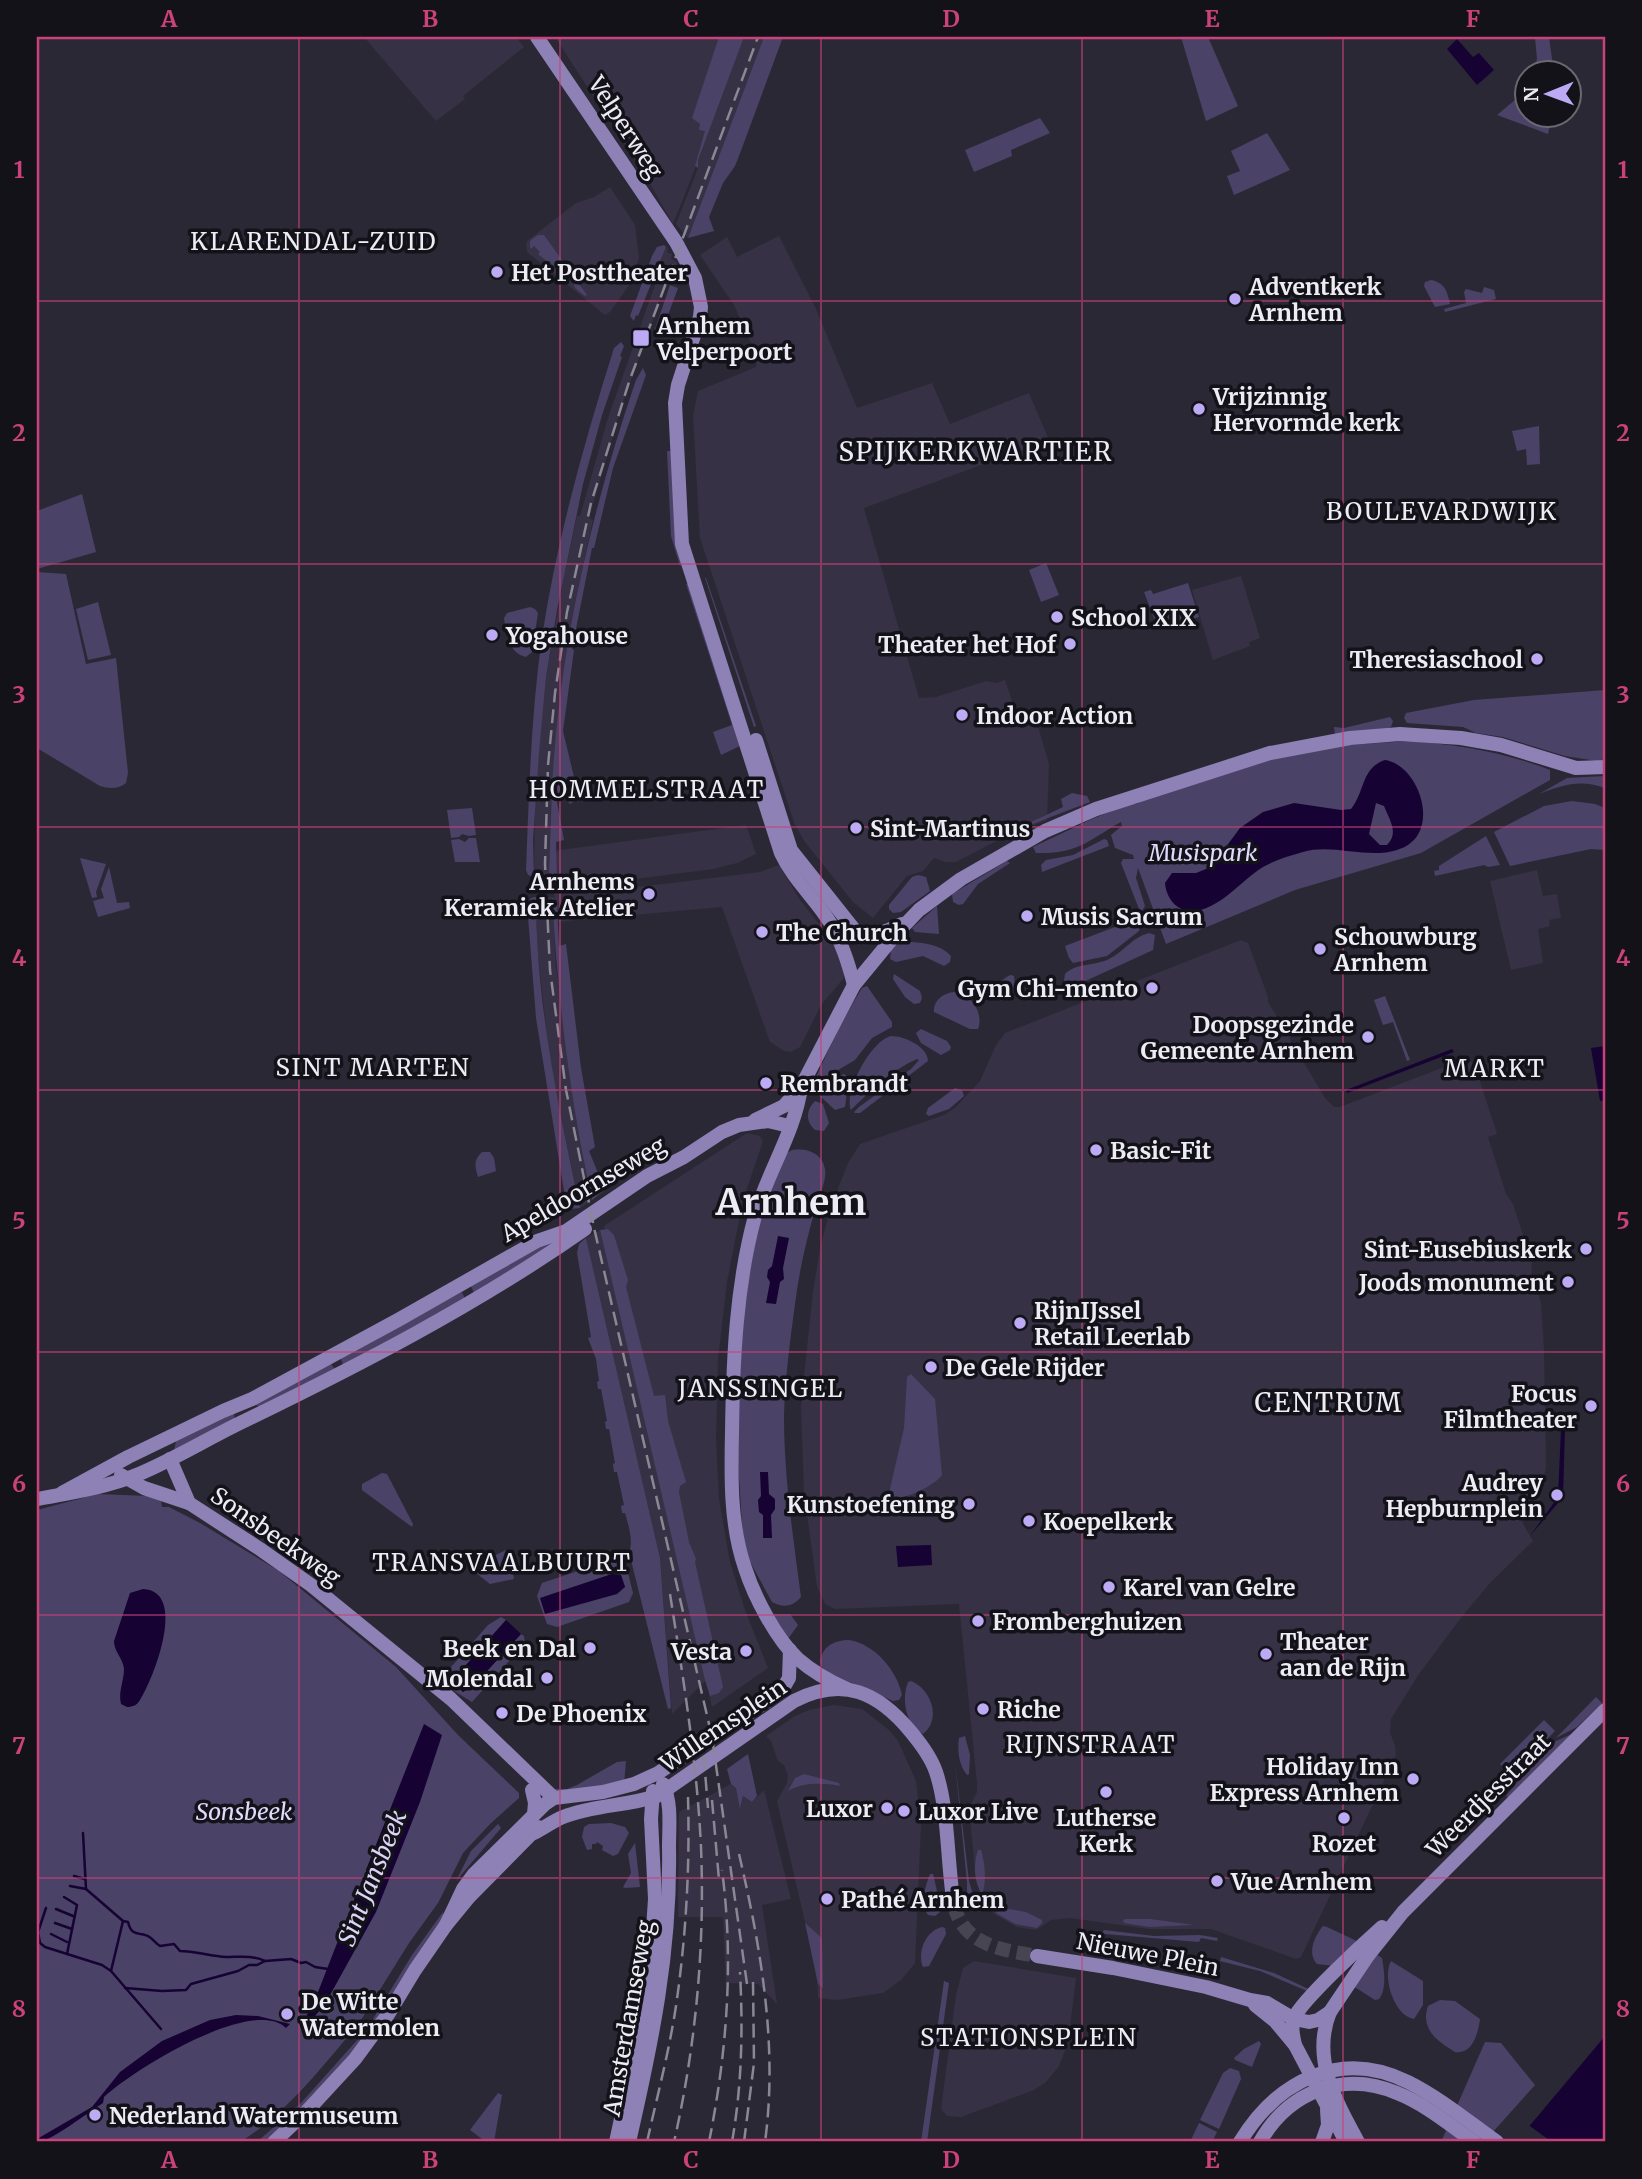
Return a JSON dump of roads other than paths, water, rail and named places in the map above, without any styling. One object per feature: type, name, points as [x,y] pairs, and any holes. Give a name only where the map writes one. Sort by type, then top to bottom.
[{"type":"main road","name":"Velperweg","points":[[537,37],[690,265]]},
{"type":"main road","points":[[690,265],[707,284]]},
{"type":"main road","points":[[690,265],[701,307],[675,403],[682,544],[781,853],[800,884],[831,923],[854,985]]},
{"type":"main road","points":[[746,1125],[784,1106],[801,1087],[854,985],[905,923],[961,879],[1045,831],[1096,809],[1270,753],[1350,738],[1400,734],[1461,738],[1501,745],[1576,768],[1605,767]]},
{"type":"main road","points":[[756,740],[791,850],[850,925],[858,933],[871,935],[881,934],[905,923]]},
{"type":"main road","points":[[792,1658],[760,1602],[745,1568],[734,1509],[731,1461],[735,1343],[747,1254],[762,1190],[799,1103],[801,1087]]},
{"type":"main road","points":[[684,1157],[722,1132],[768,1121],[789,1126]]},
{"type":"main road","name":"Apeldoornseweg","points":[[37,1499],[126,1478],[170,1459],[341,1373],[543,1259],[663,1177],[684,1157]]},
{"type":"main road","name":"Apeldoornseweg","points":[[62,1493],[107,1468],[252,1399],[537,1241],[566,1231],[647,1176],[684,1157]]},
{"type":"main road","points":[[170,1459],[189,1503]]},
{"type":"main road","name":"Sonsbeekweg","points":[[107,1468],[144,1488],[189,1503],[281,1563],[451,1699],[548,1807]]},
{"type":"main road","name":"Willemsplein","points":[[548,1807],[634,1784],[658,1773],[781,1692],[787,1685],[792,1658],[847,1689],[877,1699],[896,1715],[926,1752],[936,1773],[940,1790],[954,1905]]},
{"type":"main road","name":"Sonsbeekweg","points":[[408,1662],[445,1706],[548,1807]]},
{"type":"main road","name":"Willemsplein","points":[[575,1813],[634,1803],[667,1791],[794,1701],[816,1692],[847,1689]]},
{"type":"main road","name":"Weerdjesstraat","points":[[1333,2006],[1403,1912],[1605,1710]]},
{"type":"main road","name":"Amsterdamseweg","points":[[629,2142],[654,2029],[666,1953],[670,1894],[667,1791],[658,1773]]},
{"type":"main road","name":"Amsterdamseweg","points":[[616,2142],[649,1990],[655,1899],[651,1819],[652,1797],[658,1773]]},
{"type":"main road","points":[[634,1803],[651,1819]]},
{"type":"main road","points":[[548,1807],[575,1813]]},
{"type":"main road","points":[[534,1833],[548,1807]]},
{"type":"main road","points":[[446,1924],[467,1884],[487,1859],[548,1807]]},
{"type":"main road","points":[[274,2142],[355,2059],[446,1924],[469,1897],[534,1833],[561,1817],[575,1813]]},
{"type":"main road","name":"Weerdjesstraat","points":[[1294,2020],[1329,1978],[1394,1916],[1403,1912]]},
{"type":"main road","name":"Nieuwe Plein","points":[[1037,1956],[1206,1987],[1267,2003],[1294,2020]]},
{"type":"main road","name":"Nieuwe Plein","points":[[1250,2000],[1275,2021],[1294,2045],[1327,2109],[1349,2140]]},
{"type":"main road","points":[[1294,2045],[1294,2020],[1318,2020],[1333,2006]]},
{"type":"main road","points":[[1333,2006],[1324,2031],[1324,2062],[1349,2140]]},
{"type":"main road","points":[[1240,2142],[1264,2110],[1287,2089],[1320,2073],[1352,2068],[1378,2071],[1409,2082],[1497,2142]]},
{"type":"main road","points":[[1260,2142],[1278,2117],[1298,2099],[1326,2086],[1353,2083],[1368,2084],[1398,2093],[1428,2109],[1474,2142]]},
{"type":"main road","points":[[1322,2142],[1328,2125],[1327,2109]]},
{"type":"water","points":[[1457,39],[1473,57],[1479,53],[1494,70],[1477,85],[1447,49]]},
{"type":"water","points":[[1385,760],[1397,764],[1415,784],[1420,797],[1422,824],[1417,836],[1408,845],[1383,853],[1329,849],[1287,857],[1263,867],[1220,901],[1201,910],[1181,909],[1170,898],[1165,883],[1172,873],[1196,873],[1211,867],[1240,828],[1263,812],[1294,803],[1351,809],[1367,775]],"holes":[[[1376,803],[1384,806],[1393,831],[1387,845],[1380,845],[1369,834]]]},
{"type":"water","points":[[1605,1046],[1605,1100],[1600,1101],[1591,1048]]},
{"type":"water","points":[[1452,1049],[1454,1052],[1347,1093],[1346,1090]]},
{"type":"water","points":[[778,1236],[789,1238],[783,1268],[784,1279],[780,1282],[776,1304],[766,1303],[770,1282],[767,1277],[768,1270],[772,1266]]},
{"type":"water","points":[[1561,1429],[1565,1429],[1563,1497],[1530,1536],[1558,1497]]},
{"type":"water","points":[[760,1472],[768,1472],[769,1494],[775,1499],[775,1509],[771,1515],[772,1538],[763,1538],[763,1515],[759,1512],[758,1500],[761,1496]]},
{"type":"water","points":[[931,1545],[932,1565],[898,1567],[896,1546]]},
{"type":"water","points":[[612,1574],[621,1575],[625,1587],[617,1594],[545,1614],[540,1598]]},
{"type":"water","points":[[143,1589],[156,1593],[163,1604],[166,1619],[164,1637],[146,1689],[138,1703],[127,1707],[121,1704],[124,1669],[114,1641],[130,1593]]},
{"type":"water","points":[[506,1620],[521,1634],[476,1683],[463,1692],[455,1685],[458,1674]]},
{"type":"water","name":"Sint Jansbeek","points":[[424,1724],[442,1735],[420,1802],[376,1912],[324,2006],[312,2019],[303,2023],[316,1997],[359,1887],[368,1880],[366,1870]]},
{"type":"water","points":[[236,2015],[258,2016],[290,2024],[286,2028],[270,2021],[247,2021],[193,2040],[140,2070],[104,2097],[103,2103],[70,2126],[37,2142],[37,2139],[92,2107],[120,2072],[162,2041],[210,2020]]},
{"type":"water","points":[[1605,2036],[1605,2142],[1516,2142]]},
{"type":"waterway","points":[[83,1833],[86,1889],[123,1921],[111,1971]]},
{"type":"waterway","points":[[74,1876],[85,1879]]},
{"type":"waterway","points":[[70,1886],[86,1889]]},
{"type":"waterway","points":[[64,1897],[77,1905],[67,1954]]},
{"type":"waterway","points":[[46,1908],[38,1932],[40,1943],[102,1965],[111,1971],[161,2029]]},
{"type":"waterway","points":[[56,1909],[73,1916]]},
{"type":"waterway","points":[[123,1921],[128,1922],[134,1932],[147,1936],[160,1946],[174,1944],[180,1951],[226,1957],[251,1957],[265,1961]]},
{"type":"waterway","points":[[55,1923],[72,1929]]},
{"type":"waterway","points":[[51,1934],[67,1942]]},
{"type":"waterway","points":[[125,1988],[186,1990],[191,1984],[265,1961],[291,1959],[328,1969]]},
{"type":"tunnel","points":[[954,1905],[966,1929],[975,1937],[998,1948],[1037,1956]]},
{"type":"railway","points":[[747,1984],[712,1737],[595,1232],[566,1090],[550,970],[545,864],[548,765],[555,693],[567,612],[591,503],[629,382],[758,37]]},
{"type":"railway","points":[[670,1594],[693,1751],[702,1884],[700,1958],[693,2032],[674,2142]]},
{"type":"railway","points":[[702,1735],[708,1808]]},
{"type":"railway","points":[[647,2142],[676,2006],[686,1902],[688,1797]]},
{"type":"railway","points":[[712,1800],[719,1880]]},
{"type":"railway","points":[[739,1854],[765,1997],[770,2070],[765,2142]]},
{"type":"railway","points":[[709,2142],[727,2006],[728,1938],[722,1870]]},
{"type":"railway","points":[[732,2142],[741,2057],[740,1972]]},
{"type":"railway","points":[[744,2142],[754,2063],[753,1982]]},
{"type":"place","name":"Het Posttheater","points":[[497,272]]},
{"type":"place","name":"Adventkerk Arnhem","points":[[1235,299]]},
{"type":"place","name":"Arnhem Velperpoort","points":[[641,338]]},
{"type":"place","name":"Vrijzinnig Hervormde kerk","points":[[1199,409]]},
{"type":"place","name":"School XIX","points":[[1057,617]]},
{"type":"place","name":"Yogahouse","points":[[492,635]]},
{"type":"place","name":"Theater het Hof","points":[[1070,644]]},
{"type":"place","name":"Theresiaschool","points":[[1537,659]]},
{"type":"place","name":"Indoor Action","points":[[962,715]]},
{"type":"place","name":"Sint-Martinus","points":[[856,828]]},
{"type":"place","name":"Arnhems Keramiek Atelier","points":[[649,894]]},
{"type":"place","name":"Musis Sacrum","points":[[1027,916]]},
{"type":"place","name":"The Church","points":[[762,932]]},
{"type":"place","name":"Schouwburg Arnhem","points":[[1320,949]]},
{"type":"place","name":"Gym Chi-mento","points":[[1152,988]]},
{"type":"place","name":"Doopsgezinde Gemeente Arnhem","points":[[1368,1037]]},
{"type":"place","name":"Rembrandt","points":[[766,1083]]},
{"type":"place","name":"Basic-Fit","points":[[1096,1150]]},
{"type":"place","name":"Sint-Eusebiuskerk","points":[[1586,1249]]},
{"type":"place","name":"Joods monument","points":[[1568,1282]]},
{"type":"place","name":"RijnIJssel Retail Leerlab","points":[[1020,1323]]},
{"type":"place","name":"De Gele Rijder","points":[[931,1367]]},
{"type":"place","name":"Focus Filmtheater","points":[[1591,1406]]},
{"type":"place","name":"Audrey Hepburnplein","points":[[1557,1495]]},
{"type":"place","name":"Kunstoefening","points":[[969,1504]]},
{"type":"place","name":"Koepelkerk","points":[[1029,1521]]},
{"type":"place","name":"Karel van Gelre","points":[[1109,1587]]},
{"type":"place","name":"Fromberghuizen","points":[[978,1621]]},
{"type":"place","name":"Beek en Dal","points":[[590,1648]]},
{"type":"place","name":"Vesta","points":[[746,1651]]},
{"type":"place","name":"Theater aan de Rijn","points":[[1266,1654]]},
{"type":"place","name":"Molendal","points":[[547,1678]]},
{"type":"place","name":"Riche","points":[[983,1709]]},
{"type":"place","name":"De Phoenix","points":[[502,1713]]},
{"type":"place","name":"Holiday Inn Express Arnhem","points":[[1413,1779]]},
{"type":"place","name":"Lutherse Kerk","points":[[1106,1792]]},
{"type":"place","name":"Luxor","points":[[887,1808]]},
{"type":"place","name":"Luxor Live","points":[[904,1811]]},
{"type":"place","name":"Rozet","points":[[1344,1818]]},
{"type":"place","name":"Vue Arnhem","points":[[1217,1881]]},
{"type":"place","name":"Pathé Arnhem","points":[[827,1899]]},
{"type":"place","name":"De Witte Watermolen","points":[[287,2014]]},
{"type":"place","name":"Nederland Watermuseum","points":[[95,2115]]},
{"type":"district","name":"KLARENDAL-ZUID","points":[[314,241]]},
{"type":"district","name":"SPIJKERKWARTIER","points":[[976,451]]},
{"type":"district","name":"BOULEVARDWIJK","points":[[1442,511]]},
{"type":"district","name":"HOMMELSTRAAT","points":[[647,789]]},
{"type":"district","name":"SINT MARTEN","points":[[373,1067]]},
{"type":"district","name":"MARKT","points":[[1495,1068]]},
{"type":"district","name":"Arnhem","points":[[791,1202]]},
{"type":"district","name":"JANSSINGEL","points":[[761,1388]]},
{"type":"district","name":"CENTRUM","points":[[1329,1402]]},
{"type":"district","name":"TRANSVAALBUURT","points":[[502,1562]]},
{"type":"district","name":"RIJNSTRAAT","points":[[1091,1744]]},
{"type":"district","name":"STATIONSPLEIN","points":[[1029,2037]]},
{"type":"park label","name":"Musispark","points":[[1203,852]]},
{"type":"park label","name":"Sonsbeek","points":[[244,1811]]}]
